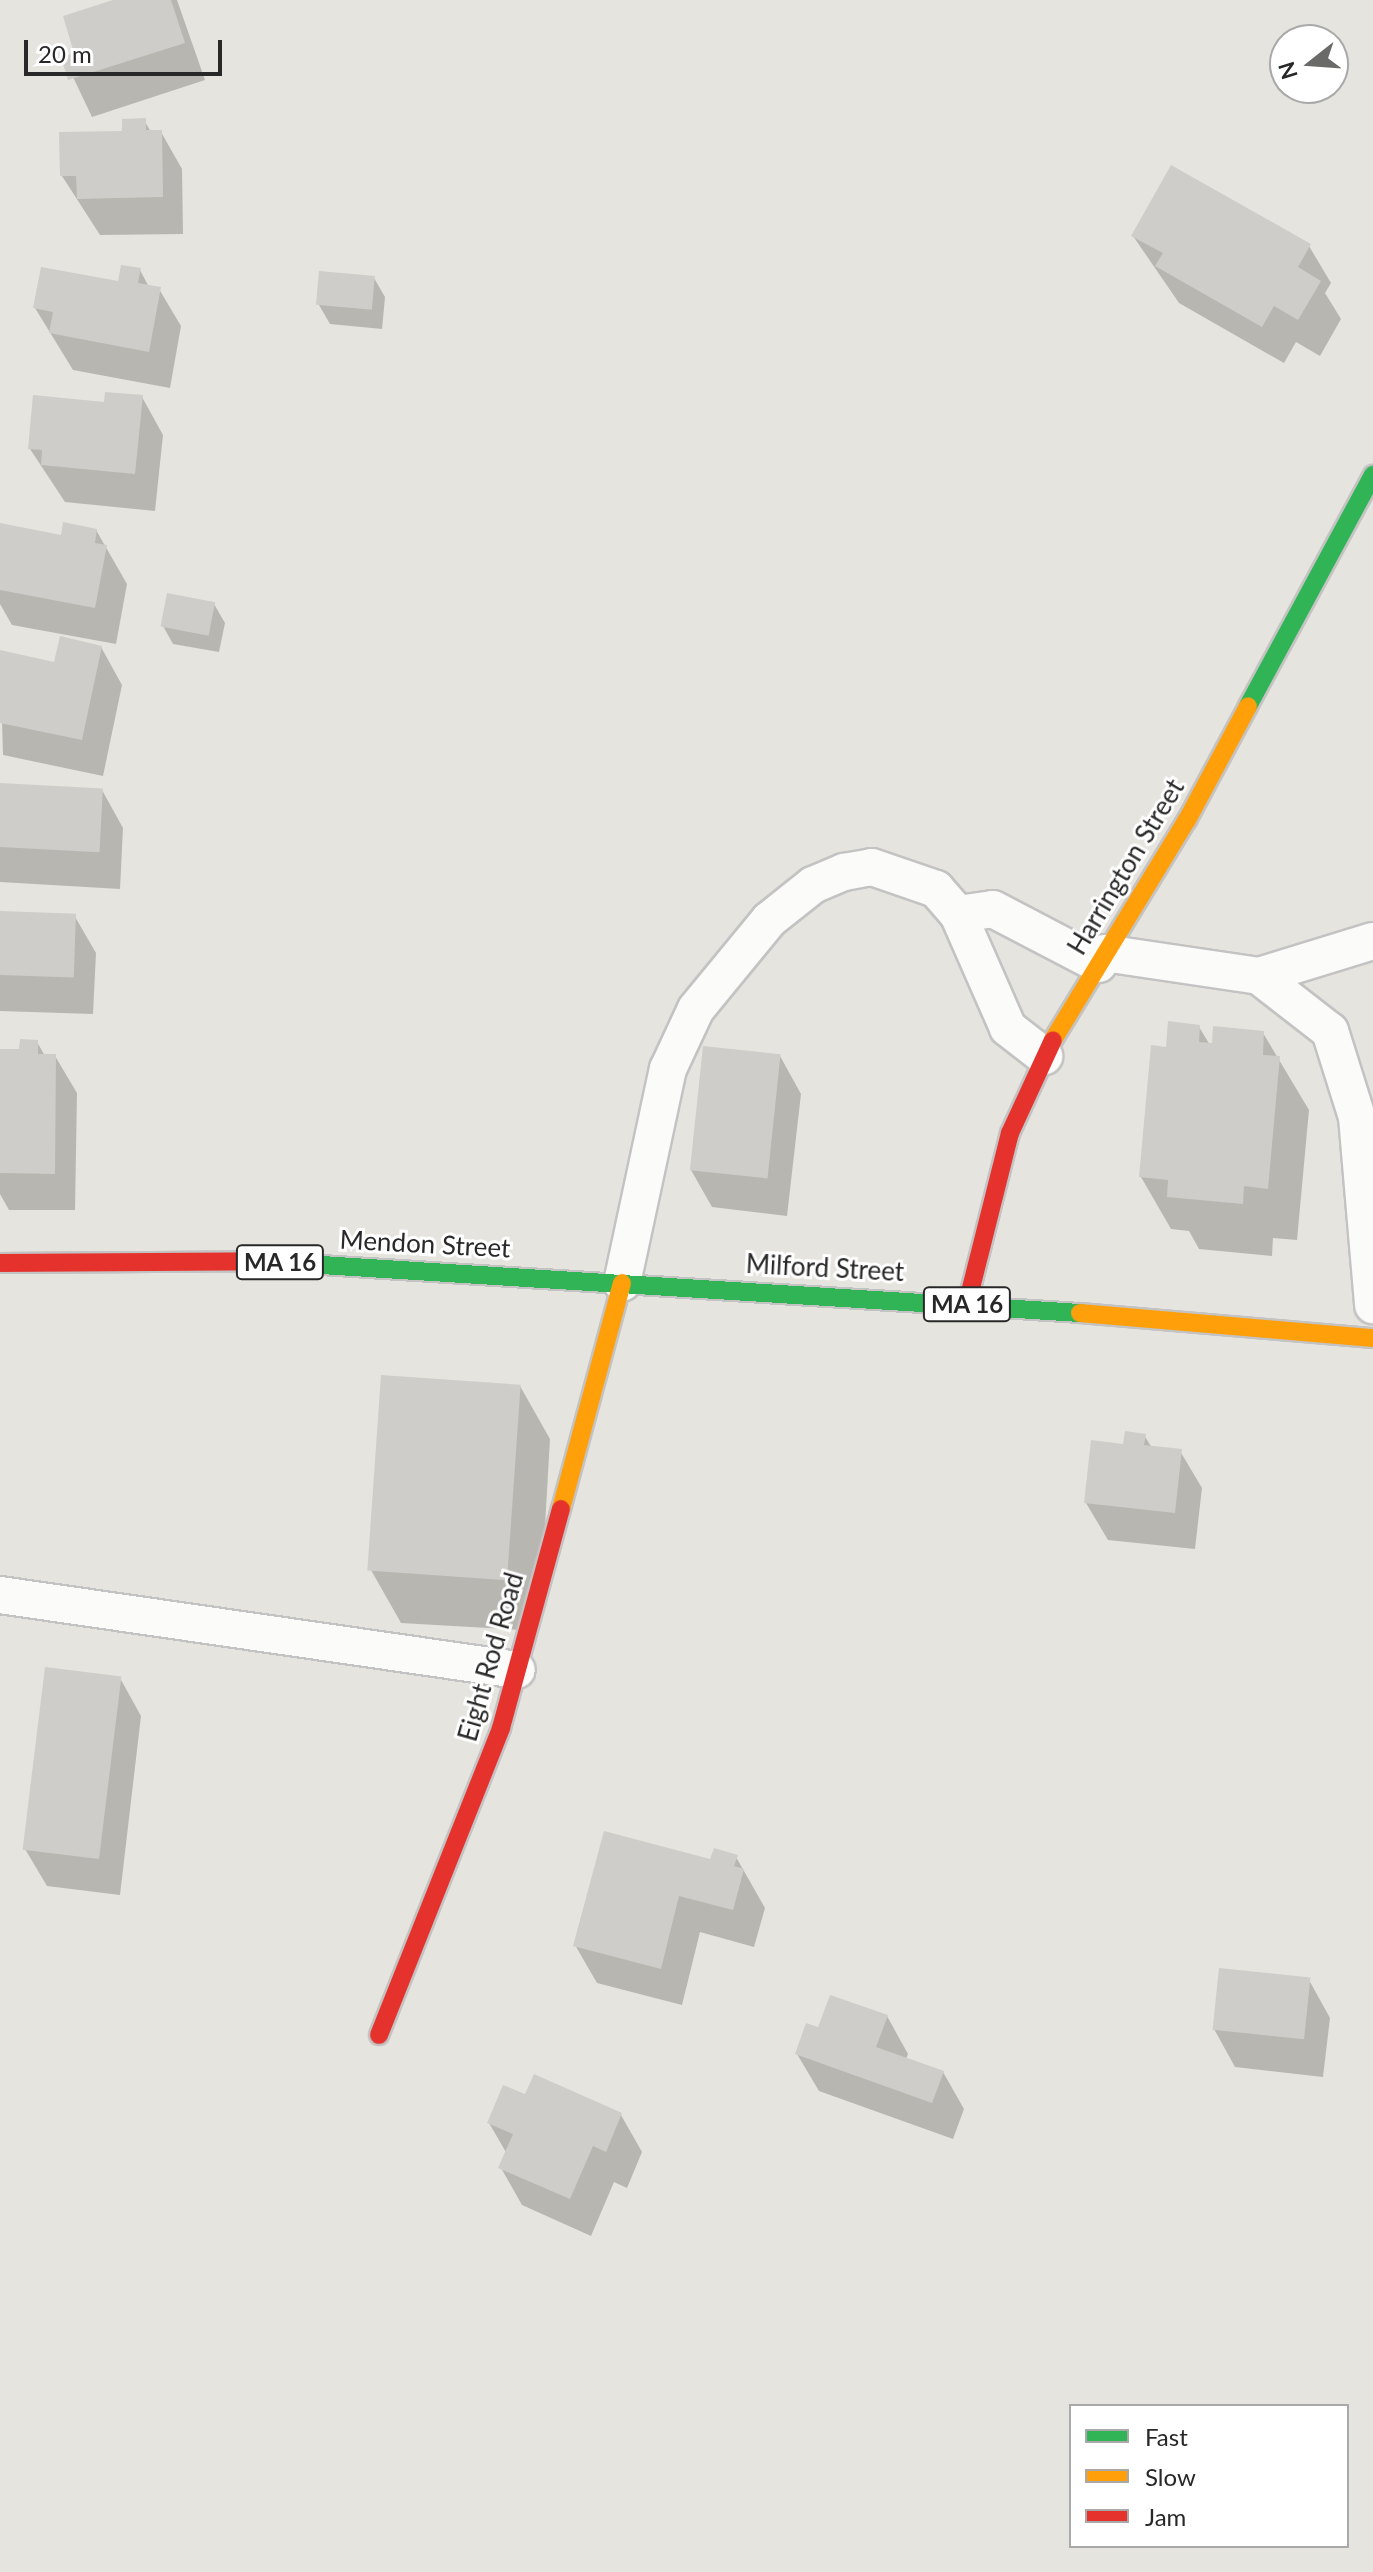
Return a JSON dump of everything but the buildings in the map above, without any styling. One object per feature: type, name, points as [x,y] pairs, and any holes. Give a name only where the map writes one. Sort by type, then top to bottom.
[{"type":"street","name":"Harrington Street","points":[[967,1304],[1010,1133],[1044,1056],[1187,820],[1373,475]]},
{"type":"street","name":"Mendon Street","points":[[0,1263],[271,1261],[560,1277]]},
{"type":"street","name":"Milford Street","points":[[560,1277],[967,1304],[1373,1338]]},
{"type":"street","name":"Eight Rod Road","points":[[379,2035],[501,1728],[622,1283]]},
{"type":"lane","points":[[622,1283],[668,1069],[696,1009],[769,920],[813,885],[872,867],[936,889],[958,914],[1008,1028],[1044,1056]]},
{"type":"lane","points":[[958,914],[993,909],[1101,958],[1259,976],[1373,941]]},
{"type":"lane","points":[[1259,976],[1330,1031],[1357,1117],[1373,1305]]},
{"type":"lane","points":[[0,1595],[517,1670]]},
{"type":"traffic: fast","points":[[1248,706],[1373,475]]},
{"type":"traffic: fast","points":[[258,1261],[1080,1313]]},
{"type":"traffic: slow","points":[[1053,1040],[1187,820],[1248,706]]},
{"type":"traffic: slow","points":[[561,1509],[622,1283]]},
{"type":"traffic: slow","points":[[1080,1313],[1373,1338]]},
{"type":"traffic: jam","points":[[967,1304],[1010,1133],[1053,1040]]},
{"type":"traffic: jam","points":[[0,1263],[258,1261]]},
{"type":"traffic: jam","points":[[379,2035],[501,1728],[561,1509]]}]
